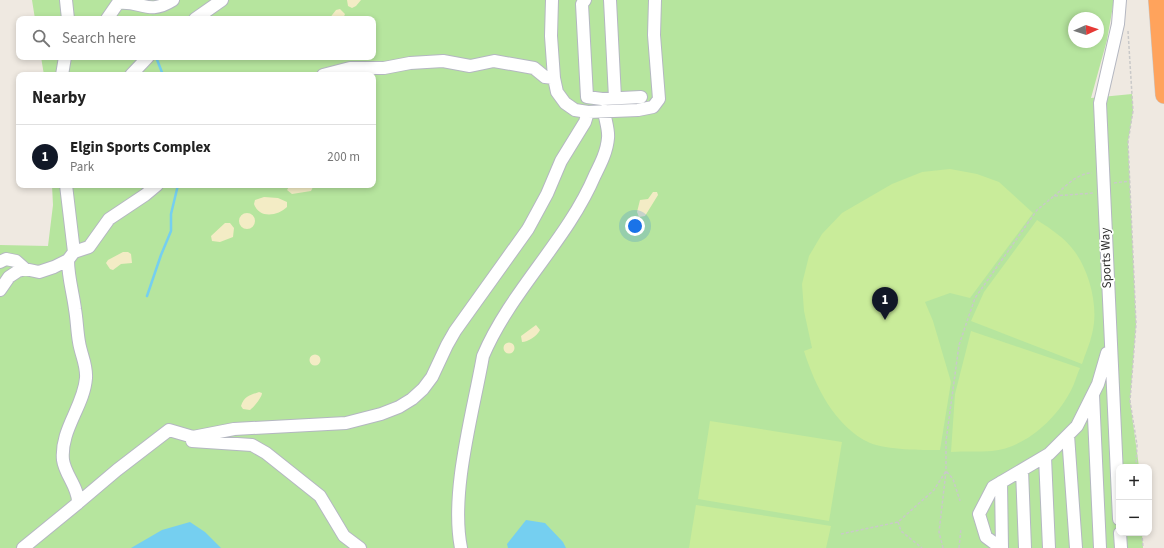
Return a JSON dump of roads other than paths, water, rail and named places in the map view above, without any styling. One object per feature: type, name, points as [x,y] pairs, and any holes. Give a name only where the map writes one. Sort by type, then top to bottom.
[{"type":"highway","points":[[1157,2],[1164,95]]},
{"type":"street","points":[[66,0],[68,16]]},
{"type":"street","points":[[109,16],[118,3],[128,0],[154,7],[173,0]]},
{"type":"street","points":[[199,16],[222,0]]},
{"type":"street","points":[[552,0],[551,36],[554,78],[557,92],[564,103],[575,110],[588,112],[638,110],[652,107],[659,99],[654,36],[655,0]]},
{"type":"street","points":[[585,0],[582,4],[587,97],[602,99],[641,97]]},
{"type":"street","points":[[610,0],[615,98]]},
{"type":"street","name":"Sports Way","points":[[1118,500],[1100,103],[1118,24],[1120,0]]},
{"type":"street","points":[[63,72],[65,60]]},
{"type":"street","points":[[134,72],[145,60]]},
{"type":"street","points":[[335,72],[350,68],[384,68],[443,61],[470,66],[494,61],[534,68],[546,77],[554,78]]},
{"type":"street","points":[[461,548],[458,535],[460,489],[483,356],[508,310],[584,200],[602,162],[609,136],[604,111]]},
{"type":"street","points":[[23,548],[169,430],[194,437],[234,429],[346,423],[381,414],[399,407],[412,399],[423,389],[432,377],[455,331],[528,230],[547,194],[561,161],[584,122],[588,112]]},
{"type":"street","points":[[66,188],[64,261],[79,342],[86,364],[86,379],[81,397],[72,417],[64,448],[63,461],[67,474],[79,498],[78,503]]},
{"type":"street","points":[[0,262],[6,259],[16,261],[25,269],[39,272],[64,261],[89,247],[109,219],[153,188]]},
{"type":"street","points":[[0,290],[9,277],[25,269]]},
{"type":"street","points":[[1002,548],[986,537],[979,514],[993,487],[1045,457],[1077,426],[1093,394],[1110,345]]},
{"type":"street","points":[[1093,394],[1100,548]]},
{"type":"street","points":[[178,433],[182,437],[192,441],[252,445],[266,453],[320,496],[344,536],[360,548]]},
{"type":"street","points":[[1068,435],[1076,548]]},
{"type":"street","points":[[1045,457],[1048,548]]},
{"type":"street","points":[[1022,470],[1025,548]]},
{"type":"street","points":[[1001,482],[1002,548]]},
{"type":"street","points":[[75,489],[88,494]]},
{"type":"street","points":[[1120,536],[1120,548]]},
{"type":"water","points":[[526,520],[545,523],[563,542],[566,548],[508,548],[507,544]]},
{"type":"water","points":[[190,522],[205,532],[221,548],[131,548],[162,530]]},
{"type":"waterway","points":[[157,60],[162,72]]},
{"type":"waterway","points":[[147,296],[171,231],[171,214],[177,188]]},
{"type":"place","name":"Elgin Sports Complex","points":[[885,320]]}]
